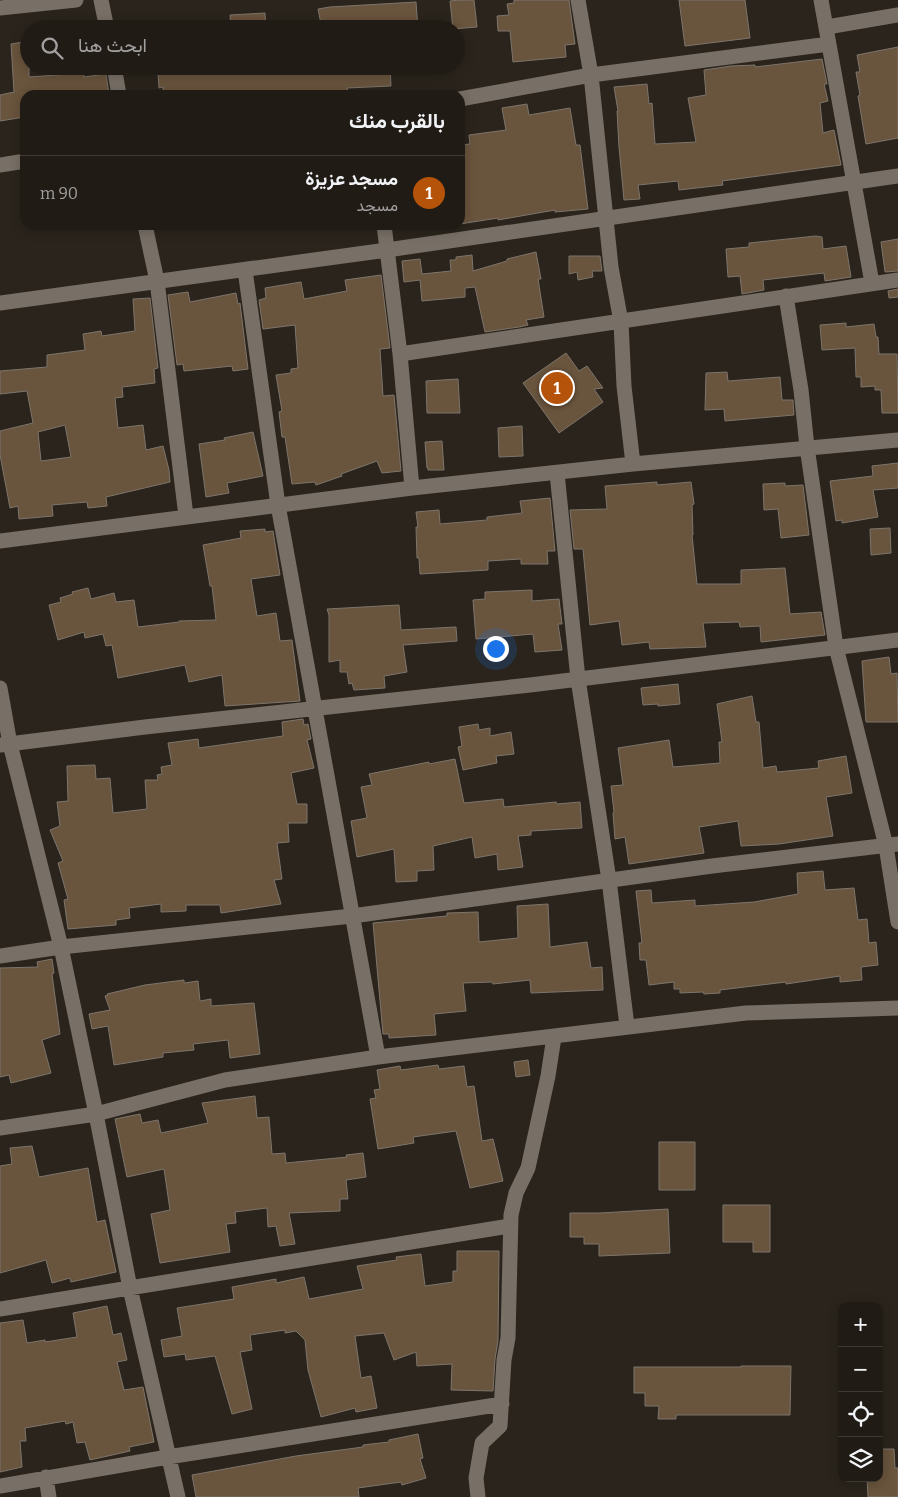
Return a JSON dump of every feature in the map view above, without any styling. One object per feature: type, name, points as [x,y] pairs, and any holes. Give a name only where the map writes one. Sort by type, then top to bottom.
[{"type":"street","points":[[5,5],[76,0]]},
{"type":"street","points":[[101,0],[105,20]]},
{"type":"street","points":[[578,0],[591,75],[611,267],[621,322],[624,386],[633,464]]},
{"type":"street","points":[[821,0],[872,283]]},
{"type":"street","points":[[827,28],[898,15]]},
{"type":"street","points":[[465,97],[591,75],[829,44]]},
{"type":"street","points":[[116,75],[118,90]]},
{"type":"street","points":[[0,165],[20,162]]},
{"type":"street","points":[[0,303],[387,250],[898,176]]},
{"type":"street","points":[[146,230],[157,281],[186,516]]},
{"type":"street","points":[[385,230],[400,354],[412,488]]},
{"type":"street","points":[[245,270],[278,505],[378,1057]]},
{"type":"street","points":[[400,354],[898,280]]},
{"type":"street","points":[[786,296],[801,390],[807,447],[836,647],[892,845],[898,922]]},
{"type":"street","points":[[0,541],[412,488],[633,464],[898,440]]},
{"type":"street","points":[[557,473],[578,679],[609,880],[627,1026]]},
{"type":"street","points":[[5,744],[578,679],[898,640]]},
{"type":"street","points":[[0,688],[5,744],[61,947],[130,1288],[178,1497]]},
{"type":"street","points":[[0,956],[61,947],[352,916],[609,880],[892,845]]},
{"type":"street","points":[[0,1128],[96,1114],[225,1080],[378,1057],[746,1013],[898,1008]]},
{"type":"street","points":[[478,1497],[476,1478],[482,1443],[500,1426],[504,1360],[508,1338],[511,1215],[516,1192],[528,1168],[548,1076],[554,1037]]},
{"type":"street","points":[[0,1309],[510,1226]]},
{"type":"street","points":[[0,1486],[168,1457],[502,1404]]},
{"type":"street","points":[[46,1477],[49,1497]]},
{"type":"building","points":[[474,0],[477,27],[465,28],[465,20],[452,20],[450,1]]},
{"type":"building","points":[[514,0],[569,0],[575,44],[565,45],[566,57],[513,62],[510,31],[498,31],[497,16],[509,15],[507,4],[514,3]]},
{"type":"building","points":[[679,0],[745,0],[750,38],[685,46]]},
{"type":"building","points":[[416,2],[417,20],[320,20],[318,9]]},
{"type":"building","points":[[265,13],[265,20],[230,20],[230,15]]},
{"type":"building","points":[[20,42],[20,75],[29,75],[29,77],[84,75],[84,77],[106,75],[108,90],[20,90],[20,118],[0,121],[0,95],[14,92],[11,44]]},
{"type":"building","points":[[898,47],[898,138],[866,144],[858,96],[860,95],[856,72],[860,72],[857,55]]},
{"type":"building","points":[[822,59],[827,84],[824,84],[828,101],[820,103],[823,133],[834,130],[841,165],[722,181],[723,185],[679,190],[678,181],[638,185],[640,199],[624,200],[618,111],[614,87],[647,84],[649,104],[652,103],[655,144],[696,142],[688,98],[706,95],[704,70],[731,66],[755,65],[755,67]]},
{"type":"building","points":[[158,75],[390,75],[391,86],[347,88],[348,90],[163,90],[163,87],[159,88]]},
{"type":"building","points":[[527,104],[529,115],[570,108],[576,145],[580,145],[588,209],[555,212],[555,210],[498,220],[498,218],[465,223],[465,144],[470,144],[469,135],[506,130],[502,108]]},
{"type":"building","points":[[822,237],[823,249],[846,246],[851,277],[825,281],[824,273],[763,280],[764,290],[742,294],[740,276],[728,277],[726,249],[749,247],[749,243]]},
{"type":"building","points":[[898,239],[898,271],[885,272],[881,242]]},
{"type":"building","points":[[536,252],[541,279],[538,279],[544,317],[526,320],[528,325],[485,332],[475,287],[465,288],[465,297],[422,301],[420,280],[404,282],[402,261],[420,259],[422,274],[451,271],[450,260],[456,260],[456,257],[472,255],[473,271],[507,261],[507,259]]},
{"type":"building","points":[[569,256],[600,256],[602,271],[592,271],[593,277],[578,280],[577,272],[569,274]]},
{"type":"building","points":[[381,275],[390,348],[380,349],[383,396],[394,395],[401,471],[382,473],[377,461],[316,485],[315,482],[292,484],[285,437],[282,437],[279,412],[282,411],[276,375],[291,373],[291,369],[298,368],[295,325],[263,329],[259,300],[266,298],[265,288],[301,282],[304,299],[347,291],[345,280]]},
{"type":"building","points":[[898,289],[898,297],[889,298],[888,291]]},
{"type":"building","points":[[188,292],[190,302],[236,293],[238,304],[240,303],[248,369],[233,371],[232,366],[184,371],[183,364],[177,365],[168,295]]},
{"type":"building","points":[[150,298],[158,368],[154,369],[155,383],[122,387],[123,397],[115,398],[118,428],[143,425],[146,450],[163,446],[170,482],[106,497],[107,506],[88,508],[87,502],[52,505],[53,516],[19,519],[18,506],[10,508],[0,455],[0,431],[33,423],[27,391],[0,394],[0,371],[47,367],[47,355],[85,350],[83,334],[101,331],[102,336],[135,331],[133,299]],"holes":[[[65,425],[71,457],[41,461],[38,432]]]},
{"type":"building","points":[[846,323],[846,327],[874,324],[876,337],[878,337],[879,354],[897,354],[898,413],[882,413],[881,390],[875,390],[875,386],[861,387],[861,377],[856,377],[855,348],[822,350],[820,325]]},
{"type":"building","points":[[566,353],[579,371],[587,366],[603,388],[594,389],[603,402],[559,433],[523,383]]},
{"type":"building","points":[[727,372],[728,381],[780,377],[782,400],[793,400],[794,415],[725,421],[724,409],[705,410],[706,373]]},
{"type":"building","points":[[458,379],[460,413],[427,413],[426,381]]},
{"type":"building","points":[[522,426],[523,456],[499,457],[498,428]]},
{"type":"building","points":[[253,432],[263,476],[227,483],[229,493],[206,497],[199,444],[225,440],[224,438]]},
{"type":"building","points":[[442,441],[444,470],[428,470],[425,442]]},
{"type":"building","points":[[898,463],[898,488],[873,490],[878,517],[842,523],[842,520],[836,521],[830,481],[873,476],[872,466]]},
{"type":"building","points":[[657,482],[657,485],[691,482],[694,504],[692,505],[692,535],[697,584],[741,584],[741,570],[785,568],[790,614],[821,612],[825,635],[761,642],[760,626],[740,627],[739,622],[703,623],[706,647],[650,649],[649,642],[622,645],[619,621],[590,625],[583,549],[574,549],[570,510],[607,509],[605,486]]},
{"type":"building","points":[[785,483],[785,486],[803,485],[809,535],[781,538],[778,509],[764,510],[763,484]]},
{"type":"building","points":[[550,498],[555,551],[547,551],[548,564],[521,564],[521,559],[488,561],[488,570],[420,574],[419,558],[417,558],[416,527],[418,527],[416,512],[439,510],[440,524],[487,520],[487,517],[522,513],[520,501]]},
{"type":"building","points":[[890,528],[891,553],[871,555],[870,529]]},
{"type":"building","points":[[265,529],[265,532],[273,531],[280,575],[251,579],[257,616],[276,613],[280,641],[292,640],[300,701],[225,706],[222,675],[189,682],[185,665],[118,678],[112,645],[106,646],[103,634],[85,638],[84,632],[58,640],[49,605],[61,602],[60,598],[73,594],[72,592],[88,588],[91,599],[114,593],[116,602],[134,600],[138,627],[179,621],[216,620],[212,586],[210,586],[203,545],[241,538],[240,531]]},
{"type":"building","points":[[532,590],[532,601],[559,599],[562,624],[558,624],[562,650],[535,652],[533,634],[476,639],[473,600],[485,599],[485,592]]},
{"type":"building","points":[[399,605],[401,630],[456,627],[457,641],[403,645],[407,672],[384,676],[385,688],[354,690],[352,683],[349,684],[347,672],[340,672],[340,660],[329,662],[329,615],[327,609]]},
{"type":"building","points":[[889,657],[891,674],[897,673],[898,722],[866,722],[862,661]]},
{"type":"building","points":[[678,684],[680,704],[643,705],[641,688]]},
{"type":"building","points":[[752,696],[756,722],[759,722],[763,768],[776,766],[777,772],[819,768],[818,761],[846,756],[852,793],[826,797],[833,836],[779,844],[741,846],[738,821],[699,827],[704,853],[629,864],[625,837],[615,839],[611,786],[623,785],[618,748],[669,740],[673,767],[720,763],[719,742],[722,742],[717,704]]},
{"type":"building","points":[[303,719],[304,725],[308,724],[311,739],[307,740],[314,768],[291,773],[297,804],[307,804],[307,823],[288,823],[289,842],[277,843],[282,879],[274,880],[281,904],[221,913],[220,905],[186,905],[186,911],[161,912],[161,904],[129,908],[130,918],[116,920],[116,925],[68,929],[64,900],[68,899],[58,863],[63,861],[50,830],[60,826],[57,802],[68,801],[67,766],[95,765],[96,779],[110,778],[113,813],[147,809],[145,780],[158,780],[157,775],[162,774],[161,767],[172,765],[168,743],[198,739],[199,748],[283,736],[282,722]]},
{"type":"building","points":[[478,724],[479,730],[490,728],[490,736],[511,732],[514,754],[496,756],[497,763],[463,770],[458,747],[462,746],[459,727]]},
{"type":"building","points":[[455,759],[464,803],[503,799],[504,807],[556,802],[557,804],[580,802],[582,828],[531,831],[531,835],[518,836],[523,867],[498,870],[497,854],[475,858],[472,837],[433,846],[434,870],[417,871],[417,881],[396,882],[394,849],[357,857],[351,821],[367,818],[361,787],[372,785],[369,774],[429,762],[429,764]]},
{"type":"building","points":[[823,871],[825,890],[854,888],[858,920],[867,919],[869,943],[876,942],[878,965],[861,967],[862,980],[840,982],[840,976],[786,984],[786,982],[720,990],[720,993],[704,994],[703,992],[680,993],[680,989],[674,989],[674,982],[649,985],[646,960],[640,960],[639,943],[642,943],[636,891],[651,890],[652,903],[695,900],[695,906],[754,902],[798,894],[797,873]]},
{"type":"building","points":[[548,904],[550,947],[587,942],[591,968],[602,967],[603,990],[531,993],[530,980],[493,984],[492,982],[463,983],[466,1011],[434,1014],[436,1035],[389,1038],[389,1034],[383,1034],[373,923],[447,916],[447,913],[478,912],[479,942],[518,938],[517,906]]},
{"type":"building","points":[[52,959],[54,973],[52,974],[60,1034],[42,1040],[51,1073],[11,1083],[9,1075],[0,1077],[0,968],[38,967],[37,962]]},
{"type":"building","points":[[184,980],[184,983],[198,981],[200,1001],[211,999],[211,1006],[254,1003],[260,1054],[230,1058],[228,1040],[193,1044],[194,1050],[163,1053],[163,1057],[114,1065],[108,1026],[92,1029],[89,1014],[110,1010],[105,996],[107,994],[145,985]]},
{"type":"building","points":[[528,1060],[530,1075],[516,1077],[514,1062]]},
{"type":"building","points":[[438,1065],[439,1069],[464,1066],[467,1087],[474,1086],[482,1141],[493,1139],[503,1181],[470,1188],[456,1131],[413,1137],[414,1143],[378,1149],[370,1099],[376,1098],[374,1090],[380,1089],[377,1070],[400,1066],[401,1070]]},
{"type":"building","points":[[255,1096],[257,1118],[269,1117],[272,1154],[285,1153],[286,1163],[347,1157],[346,1155],[363,1153],[366,1177],[346,1180],[348,1199],[340,1199],[340,1211],[289,1213],[295,1244],[280,1246],[276,1226],[268,1227],[267,1208],[235,1212],[236,1223],[226,1224],[230,1252],[160,1263],[151,1214],[170,1210],[164,1169],[127,1177],[115,1119],[140,1114],[142,1123],[158,1120],[161,1133],[208,1123],[202,1103]]},
{"type":"building","points":[[659,1142],[695,1142],[695,1190],[659,1190]]},
{"type":"building","points":[[32,1146],[39,1177],[88,1168],[97,1222],[105,1220],[116,1272],[71,1282],[70,1278],[52,1283],[46,1260],[0,1273],[0,1166],[12,1164],[10,1148]]},
{"type":"building","points":[[723,1205],[770,1205],[770,1252],[753,1252],[753,1242],[723,1242]]},
{"type":"building","points":[[668,1209],[670,1253],[599,1256],[599,1244],[584,1244],[584,1237],[570,1237],[570,1213]]},
{"type":"building","points":[[457,1251],[499,1251],[498,1341],[493,1391],[451,1390],[452,1364],[417,1366],[416,1352],[394,1360],[384,1333],[355,1336],[361,1378],[371,1376],[377,1408],[356,1412],[355,1408],[321,1417],[308,1370],[305,1340],[296,1331],[285,1333],[285,1330],[250,1335],[252,1350],[240,1352],[252,1409],[232,1414],[215,1356],[186,1360],[185,1354],[164,1357],[161,1340],[182,1336],[177,1308],[234,1299],[232,1287],[276,1279],[276,1283],[304,1277],[309,1299],[363,1289],[357,1266],[397,1260],[396,1257],[421,1254],[425,1286],[453,1282],[453,1271],[457,1271]]},
{"type":"building","points":[[107,1306],[113,1335],[121,1333],[127,1360],[117,1362],[124,1390],[143,1387],[154,1442],[129,1447],[130,1451],[90,1460],[85,1442],[77,1443],[73,1422],[66,1424],[65,1421],[25,1428],[26,1441],[20,1441],[22,1467],[0,1472],[0,1323],[23,1320],[27,1343],[77,1337],[73,1313]]},
{"type":"building","points":[[791,1366],[790,1415],[676,1415],[676,1419],[658,1419],[659,1406],[645,1406],[645,1393],[634,1393],[634,1367]]},
{"type":"building","points":[[418,1434],[423,1458],[420,1459],[426,1478],[402,1485],[401,1482],[358,1488],[359,1497],[196,1497],[192,1475],[296,1456],[363,1447],[363,1445],[389,1442],[389,1440]]},
{"type":"building","points":[[883,1449],[894,1449],[895,1468],[898,1468],[898,1497],[868,1497],[867,1482],[883,1482]]},
{"type":"place","name":"مسجد عزيزة","points":[[557,388]]}]
